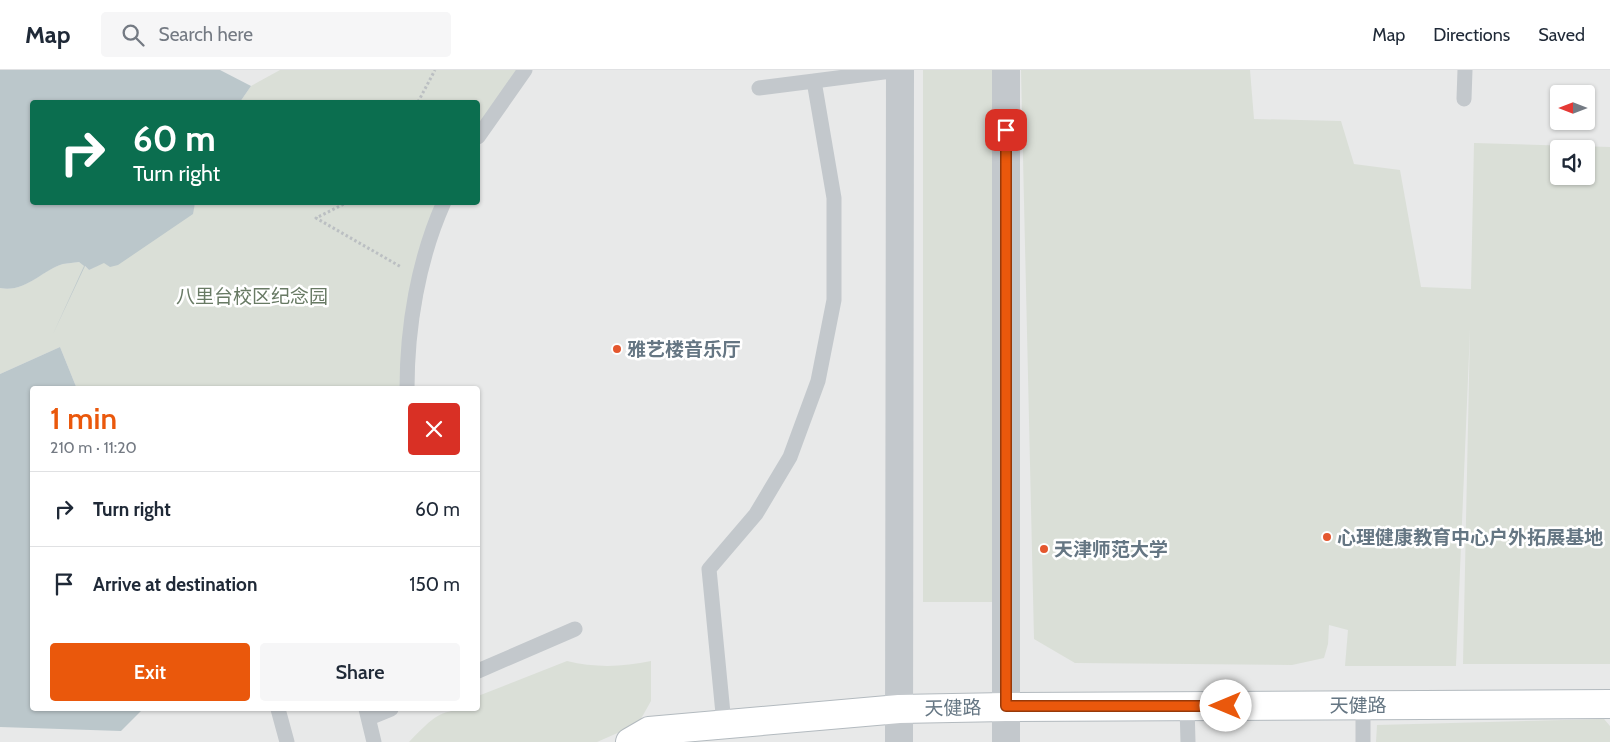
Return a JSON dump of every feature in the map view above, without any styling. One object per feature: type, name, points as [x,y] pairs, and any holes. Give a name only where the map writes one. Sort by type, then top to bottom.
[{"type":"street","points":[[899,742],[900,70]]},
{"type":"street","points":[[1006,70],[1006,742]]},
{"type":"street","name":"天健路","points":[[630,742],[649,731],[899,709],[1006,706],[1610,704]]},
{"type":"lane","points":[[480,134],[525,70]]},
{"type":"lane","points":[[759,88],[900,70]]},
{"type":"lane","points":[[1464,99],[1465,70]]},
{"type":"lane","points":[[724,724],[709,569],[756,514],[790,457],[818,381],[834,300],[834,198],[814,82]]},
{"type":"lane","points":[[407,386],[407,344],[420,277],[435,223],[443,205]]},
{"type":"lane","points":[[480,670],[575,629]]},
{"type":"lane","points":[[1363,705],[1363,742]]},
{"type":"lane","points":[[1187,706],[1188,742]]},
{"type":"lane","points":[[279,711],[288,742]]},
{"type":"lane","points":[[368,713],[374,742]]},
{"type":"path","points":[[419,100],[435,70]]},
{"type":"path","points":[[342,205],[316,218],[420,277]]},
{"type":"shaded area","name":"天津师范大学","points":[[0,70],[1610,70],[1610,742],[0,742]]},
{"type":"shaded area","points":[[0,70],[220,70],[251,86],[241,100],[30,100],[30,205],[195,205],[193,214],[118,265],[110,267],[104,263],[89,270],[85,266],[53,334],[84,266],[79,262],[63,264],[25,284],[9,289],[0,288]]},
{"type":"shaded area","points":[[60,347],[76,386],[30,386],[30,711],[141,711],[121,731],[0,727],[0,374]]},
{"type":"green space","points":[[280,70],[525,70],[480,134],[480,100],[241,100],[251,86]]},
{"type":"green space","points":[[923,70],[996,70],[996,602],[923,602]]},
{"type":"green space","points":[[1021,70],[1250,70],[1254,119],[1341,121],[1354,164],[1400,170],[1421,287],[1471,289],[1474,143],[1550,145],[1550,185],[1595,185],[1595,147],[1610,147],[1610,664],[1463,664],[1470,330],[1456,666],[1345,666],[1348,630],[1329,625],[1328,644],[1324,658],[1292,665],[1075,663],[1034,639]]},
{"type":"green space","name":"八里台校区纪念园","points":[[194,205],[443,205],[435,223],[408,386],[76,386],[60,347],[0,374],[0,288],[9,289],[25,284],[63,264],[79,262],[89,270],[192,214]]},
{"type":"green space","points":[[567,661],[609,666],[651,661],[651,701],[638,724],[597,742],[409,742],[438,716],[451,711],[480,711],[480,695]]},
{"type":"green space","points":[[1604,719],[1610,726],[1610,742],[1376,742],[1377,725]]},
{"type":"place","name":"雅艺楼音乐厅","points":[[617,349]]},
{"type":"place","name":"心理健康教育中心户外拓展基地","points":[[1327,537]]},
{"type":"place","name":"天津师范大学","points":[[1044,549]]},
{"type":"route","points":[[1006,130],[1006,706],[1226,706]]}]
